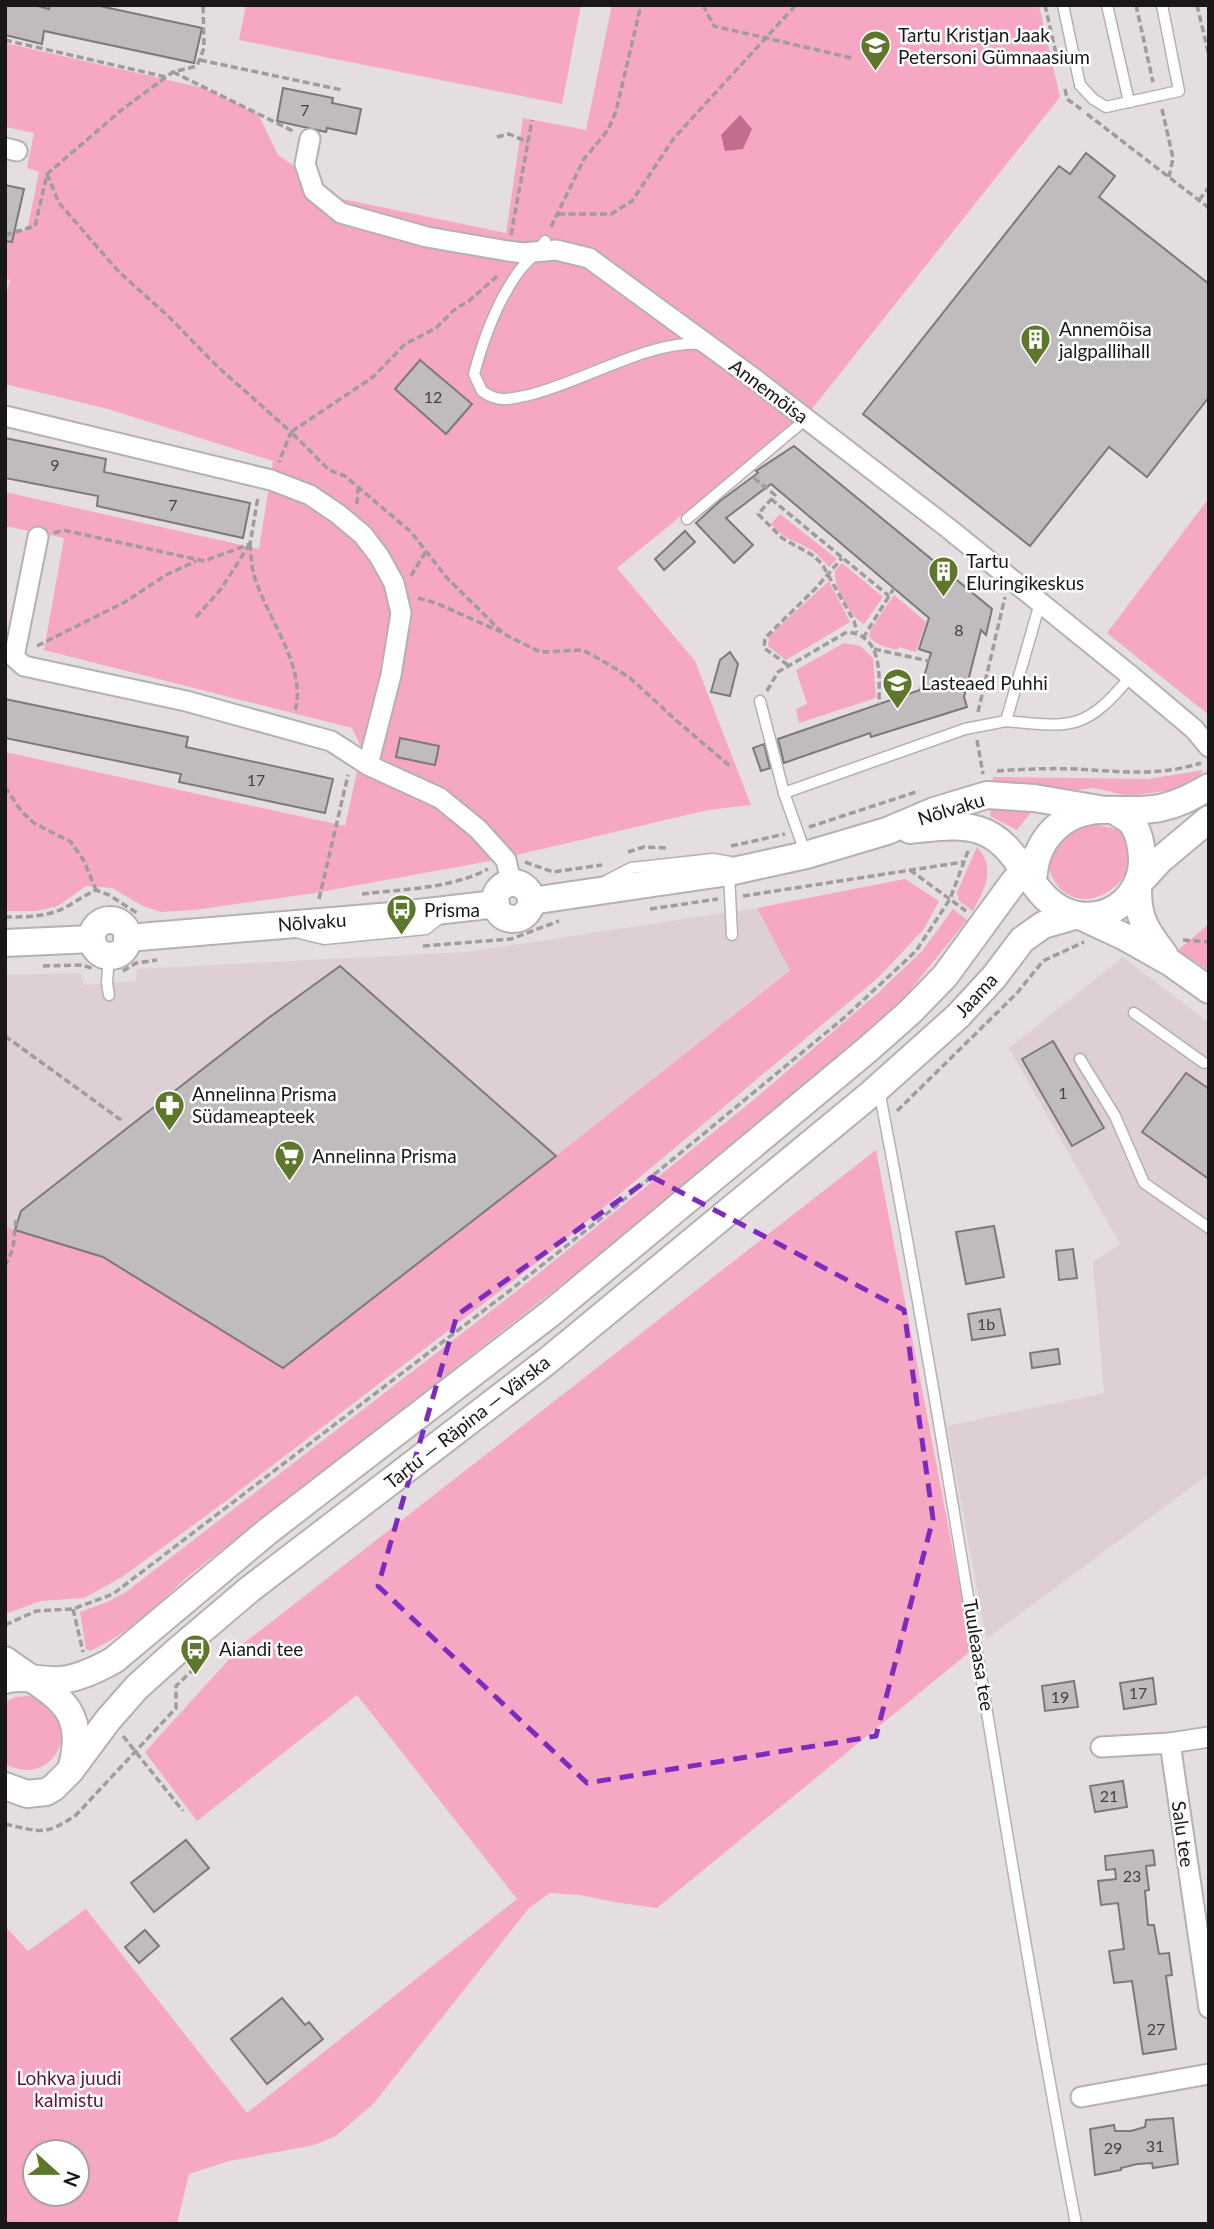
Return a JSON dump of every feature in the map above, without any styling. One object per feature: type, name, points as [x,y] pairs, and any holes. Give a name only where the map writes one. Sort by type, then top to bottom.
[{"type":"main road","points":[[1174,951],[1125,937],[1062,910],[1045,900],[1032,872],[1042,843],[1060,824],[1080,814],[1106,810],[1157,809],[1183,802],[1209,786]]},
{"type":"main road","name":"Nõlvaku","points":[[5,943],[271,925],[496,904],[501,914],[516,919],[528,911],[531,901],[729,872],[806,855],[887,831],[934,811],[987,795],[1034,798],[1106,810]]},
{"type":"main road","points":[[1106,810],[1129,820],[1138,832],[1142,864],[1137,903],[1143,927],[1174,951],[1209,990]]},
{"type":"main road","points":[[1078,915],[1107,914],[1125,902],[1160,860],[1209,818]]},
{"type":"main road","name":"Nõlvaku","points":[[887,831],[961,827],[979,830],[994,837],[1032,872]]},
{"type":"main road","points":[[496,904],[508,871],[530,894],[531,901]]},
{"type":"main road","name":"Jaama","points":[[867,1050],[945,976],[1032,872]]},
{"type":"main road","name":"Jaama","points":[[879,1087],[958,1016],[995,977],[1022,940],[1043,925],[1078,915]]},
{"type":"main road","name":"Tartu — Räpina — Värska","points":[[17,1679],[61,1680],[92,1672],[134,1644],[192,1592],[268,1531],[551,1313],[867,1050]]},
{"type":"main road","name":"Tartu — Räpina — Värska","points":[[7,1788],[26,1794],[46,1792],[70,1771],[137,1687],[250,1589],[546,1362],[879,1087]]},
{"type":"main road","points":[[5,1660],[17,1679],[62,1700],[72,1714],[77,1746],[70,1771]]},
{"type":"street","name":"Annemõisa","points":[[310,139],[305,164],[314,191],[341,213],[427,237],[556,250],[589,258],[948,528],[1131,676],[1194,729],[1209,747]]},
{"type":"street","points":[[5,416],[266,479],[310,495],[338,514],[371,546],[394,583],[401,613],[391,675],[361,760]]},
{"type":"street","points":[[38,537],[14,657],[24,666],[186,701],[331,741],[361,760],[440,798],[478,829],[508,871]]},
{"type":"street","points":[[1101,1748],[1209,1737]]},
{"type":"street","name":"Salu tee","points":[[1170,1743],[1209,2008]]},
{"type":"street","points":[[1081,2097],[1209,2074]]},
{"type":"lane","points":[[1063,5],[1080,85],[1093,99],[1106,107],[1179,91],[1162,5]]},
{"type":"lane","points":[[1107,5],[1129,102]]},
{"type":"lane","points":[[528,249],[491,323],[474,374],[482,391],[497,399],[517,398],[566,384],[663,348],[685,343],[708,345]]},
{"type":"lane","points":[[687,519],[806,419]]},
{"type":"lane","points":[[1006,721],[1040,603]]},
{"type":"lane","points":[[784,793],[974,727],[1006,721],[1064,725],[1085,720],[1104,707],[1131,676]]},
{"type":"lane","points":[[760,701],[784,793],[806,855]]},
{"type":"lane","points":[[582,893],[631,868],[713,859],[755,866]]},
{"type":"lane","points":[[729,872],[732,935]]},
{"type":"lane","points":[[109,995],[107,983],[117,937]]},
{"type":"lane","points":[[1135,1013],[1207,1062]]},
{"type":"lane","points":[[1080,1059],[1115,1116],[1144,1183],[1209,1228]]},
{"type":"lane","name":"Tuuleaasa tee","points":[[879,1087],[920,1303],[1050,2088],[1076,2224]]},
{"type":"path","points":[[5,235],[35,226],[47,174],[124,108],[166,77],[173,72],[197,66],[204,48],[203,5]]},
{"type":"path","points":[[197,617],[221,589],[250,544],[266,479],[291,432],[373,377],[405,344],[436,328],[528,249],[558,214],[584,159],[608,130],[616,111],[641,5]]},
{"type":"path","points":[[702,5],[714,26],[852,58]]},
{"type":"path","points":[[558,214],[611,214],[632,201],[674,138],[796,5]]},
{"type":"path","points":[[1198,5],[1209,56]]},
{"type":"path","points":[[5,40],[166,77]]},
{"type":"path","points":[[200,60],[342,90]]},
{"type":"path","points":[[173,72],[310,139]]},
{"type":"path","points":[[528,249],[528,142],[532,120]]},
{"type":"path","points":[[497,137],[509,134],[528,142]]},
{"type":"path","points":[[47,174],[59,203],[120,272],[329,470],[345,476],[411,532],[447,578],[503,633]]},
{"type":"path","points":[[1199,200],[1209,187]]},
{"type":"path","points":[[744,470],[775,495],[758,514],[789,544],[814,556],[829,574],[854,621],[856,632],[874,649],[878,658],[880,704]]},
{"type":"path","points":[[771,499],[889,596]]},
{"type":"path","points":[[38,537],[63,530],[204,561],[250,544]]},
{"type":"path","points":[[250,544],[253,572],[278,626],[294,675],[298,701],[289,729]]},
{"type":"path","points":[[789,666],[764,648],[765,638],[842,558]]},
{"type":"path","points":[[14,657],[125,602],[166,575],[198,560]]},
{"type":"path","points":[[863,638],[894,588]]},
{"type":"path","points":[[987,795],[974,727],[1006,590]]},
{"type":"path","points":[[412,596],[436,603],[540,652],[583,650],[630,678],[730,766]]},
{"type":"path","points":[[760,701],[778,672],[847,632],[856,632]]},
{"type":"path","points":[[874,649],[929,661]]},
{"type":"path","points":[[319,899],[361,760]]},
{"type":"path","points":[[5,787],[22,812],[34,822],[71,842],[84,861],[96,890]]},
{"type":"path","points":[[5,1625],[36,1611],[73,1609],[113,1594],[331,1429],[604,1216],[845,1017],[916,951],[950,899],[962,862],[979,830]]},
{"type":"path","points":[[358,894],[447,883],[476,875],[508,871],[524,862],[553,872]]},
{"type":"path","points":[[908,869],[971,915]]},
{"type":"path","points":[[5,918],[37,916],[66,907],[77,898],[96,890],[109,895],[117,937]]},
{"type":"path","points":[[307,901],[332,897]]},
{"type":"path","points":[[886,1122],[1017,993],[1043,961],[1095,937]]},
{"type":"path","points":[[1174,951],[1209,942]]},
{"type":"path","points":[[5,1036],[121,1120]]},
{"type":"path","points":[[5,1266],[13,1249],[16,1220]]},
{"type":"path","points":[[73,1609],[83,1654]]},
{"type":"path","points":[[5,1824],[45,1832],[76,1815],[176,1708],[176,1686],[202,1662]]},
{"type":"path","points":[[120,1732],[183,1811]]},
{"type":"highlighted area","points":[[652,1177],[904,1310],[933,1519],[876,1736],[587,1783],[378,1586],[457,1315]]},
{"type":"shaded area","points":[[740,115],[752,129],[743,149],[725,151],[721,135]]},
{"type":"shaded area","points":[[757,908],[790,969],[556,1156],[283,1368],[103,1257],[5,1227],[5,975],[80,973],[84,985],[136,981],[137,969],[467,952]]},
{"type":"shaded area","points":[[1123,957],[1209,1023],[1209,1474],[986,1639],[947,1426],[1104,1393],[1093,1262],[1120,1244],[1009,1048]]},
{"type":"green space","points":[[246,5],[581,5],[562,104],[239,40]]},
{"type":"green space","points":[[612,5],[1039,5],[1060,97],[811,410],[617,568],[695,661],[751,805],[708,810],[495,860],[315,893],[161,912],[143,906],[112,888],[86,886],[58,906],[37,911],[5,911],[5,752],[345,826],[362,749],[352,728],[44,650],[64,538],[5,526],[5,492],[259,549],[273,461],[108,409],[5,384],[5,297],[10,280],[5,278],[5,226],[27,231],[39,172],[27,168],[34,133],[5,127],[5,43],[203,88],[258,114],[278,155],[342,199],[506,233],[523,118],[586,130]]},
{"type":"green space","points":[[1209,498],[1209,715],[1107,633]]},
{"type":"green space","points":[[780,514],[837,559],[829,567],[813,551],[781,534],[771,524]]},
{"type":"green space","points":[[842,563],[883,597],[864,624],[848,608],[837,585],[835,571]]},
{"type":"green space","points":[[829,581],[850,622],[786,660],[768,646],[769,636]]},
{"type":"green space","points":[[894,595],[926,622],[916,652],[899,647],[897,650],[885,647],[874,642],[869,636]]},
{"type":"green space","points":[[844,643],[860,646],[873,658],[876,698],[799,723],[796,709],[807,704],[796,670]]},
{"type":"green space","points":[[1203,770],[1194,782],[1179,789],[1129,796],[1094,788],[1060,792],[992,785],[993,777],[1149,779]]},
{"type":"green space","points":[[992,803],[1033,810],[1017,830],[990,816]]},
{"type":"green space","points":[[1090,823],[1120,830],[1128,835],[1131,862],[1118,884],[1098,897],[1086,899],[1064,892],[1055,882],[1048,856],[1058,837]]},
{"type":"green space","points":[[977,847],[986,863],[987,879],[973,911],[959,901],[957,892]]},
{"type":"green space","points":[[905,879],[939,901],[924,929],[879,977],[548,1254],[226,1501],[122,1577],[84,1598],[41,1601],[5,1614],[5,1227],[103,1257],[283,1368],[790,970],[757,908]]},
{"type":"green space","points":[[953,909],[967,920],[907,994],[848,1049],[629,1232],[187,1577],[142,1618],[104,1644],[90,1651],[86,1649],[80,1612],[126,1592],[518,1290],[757,1097],[879,992],[922,951]]},
{"type":"green space","points":[[1209,924],[1209,971],[1178,950]]},
{"type":"green space","name":"Lohkva juudi kalmistu","points":[[876,1150],[972,1650],[657,1908],[580,1895],[550,1893],[529,1908],[374,2103],[336,2136],[314,2145],[229,2161],[189,2174],[177,2224],[5,2224],[5,1926],[28,1951],[86,1909],[247,2113],[517,1899],[357,1695],[197,1821],[145,1752],[243,1644]]},
{"type":"green space","points":[[28,1696],[46,1704],[57,1716],[62,1731],[60,1746],[52,1758],[40,1767],[24,1770],[5,1764],[5,1702]]},
{"type":"building","points":[[5,5],[34,5],[49,9],[50,5],[95,5],[202,28],[194,63],[44,31],[42,44],[5,35]]},
{"type":"building","points":[[283,88],[333,98],[332,103],[361,109],[356,134],[327,128],[326,132],[277,121]]},
{"type":"building","name":"Annemõisa jalgpallihall","points":[[1086,153],[1115,176],[1099,197],[1209,284],[1209,397],[1147,477],[1109,447],[1030,546],[863,414],[1059,166],[1070,174]]},
{"type":"building","points":[[5,185],[24,189],[12,242],[5,241]]},
{"type":"building","points":[[420,360],[472,404],[446,434],[395,389]]},
{"type":"building","points":[[5,438],[106,459],[104,472],[250,503],[243,538],[97,506],[98,496],[5,478]]},
{"type":"building","name":"Tartu Eluringikeskus","points":[[794,446],[992,609],[986,635],[981,630],[964,697],[967,707],[871,737],[870,733],[784,763],[778,739],[920,690],[931,653],[919,649],[929,618],[771,484],[726,518],[753,545],[734,563],[696,523],[758,473],[756,471]]},
{"type":"building","points":[[685,531],[695,542],[664,570],[655,559]]},
{"type":"building","points":[[730,652],[738,664],[730,696],[711,692],[720,660]]},
{"type":"building","points":[[5,699],[188,737],[186,747],[333,779],[325,813],[179,782],[181,774],[5,738]]},
{"type":"building","points":[[400,738],[439,746],[435,765],[396,757]]},
{"type":"building","points":[[764,744],[770,768],[761,771],[753,748]]},
{"type":"building","name":"Annelinna Prisma","points":[[340,966],[556,1156],[283,1368],[103,1257],[15,1230],[21,1211],[267,1019]]},
{"type":"building","points":[[1053,1041],[1104,1128],[1072,1146],[1022,1059]]},
{"type":"building","points":[[1186,1073],[1209,1089],[1209,1179],[1142,1132]]},
{"type":"building","points":[[994,1226],[1004,1277],[966,1284],[956,1232]]},
{"type":"building","points":[[1073,1249],[1077,1278],[1059,1280],[1056,1251]]},
{"type":"building","points":[[1000,1309],[1005,1335],[972,1340],[968,1314]]},
{"type":"building","points":[[1058,1349],[1060,1364],[1032,1368],[1030,1353]]},
{"type":"building","points":[[1153,1678],[1156,1704],[1124,1709],[1120,1683]]},
{"type":"building","points":[[1074,1681],[1078,1707],[1045,1711],[1042,1686]]},
{"type":"building","points":[[1123,1781],[1127,1807],[1095,1812],[1090,1786]]},
{"type":"building","points":[[186,1840],[209,1868],[154,1912],[131,1883]]},
{"type":"building","points":[[1153,1850],[1155,1865],[1146,1866],[1149,1890],[1145,1891],[1148,1925],[1154,1925],[1159,1954],[1169,1953],[1172,1975],[1166,1976],[1176,2049],[1143,2054],[1132,1981],[1114,1983],[1109,1951],[1124,1949],[1118,1903],[1101,1905],[1098,1881],[1116,1879],[1115,1869],[1106,1870],[1105,1856]]},
{"type":"building","points":[[145,1930],[159,1946],[139,1963],[125,1947]]},
{"type":"building","points":[[282,1998],[305,2025],[309,2022],[323,2039],[267,2084],[231,2039]]},
{"type":"building","points":[[1173,2118],[1178,2164],[1153,2168],[1152,2163],[1137,2164],[1095,2175],[1090,2129],[1114,2125],[1115,2131],[1131,2131],[1145,2127],[1146,2120]]},
{"type":"place","name":"Tartu Kristjan Jaak Petersoni Gümnaasium","points":[[875,73]]},
{"type":"place","name":"Annemõisa jalgpallihall","points":[[1036,367]]},
{"type":"place","name":"Tartu Eluringikeskus","points":[[943,599]]},
{"type":"place","name":"Lasteaed Puhhi","points":[[898,710]]},
{"type":"place","name":"Prisma","points":[[401,937]]},
{"type":"place","name":"Annelinna Prisma Südameapteek","points":[[169,1132]]},
{"type":"place","name":"Annelinna Prisma","points":[[289,1183]]},
{"type":"place","name":"Aiandi tee","points":[[196,1676]]}]
